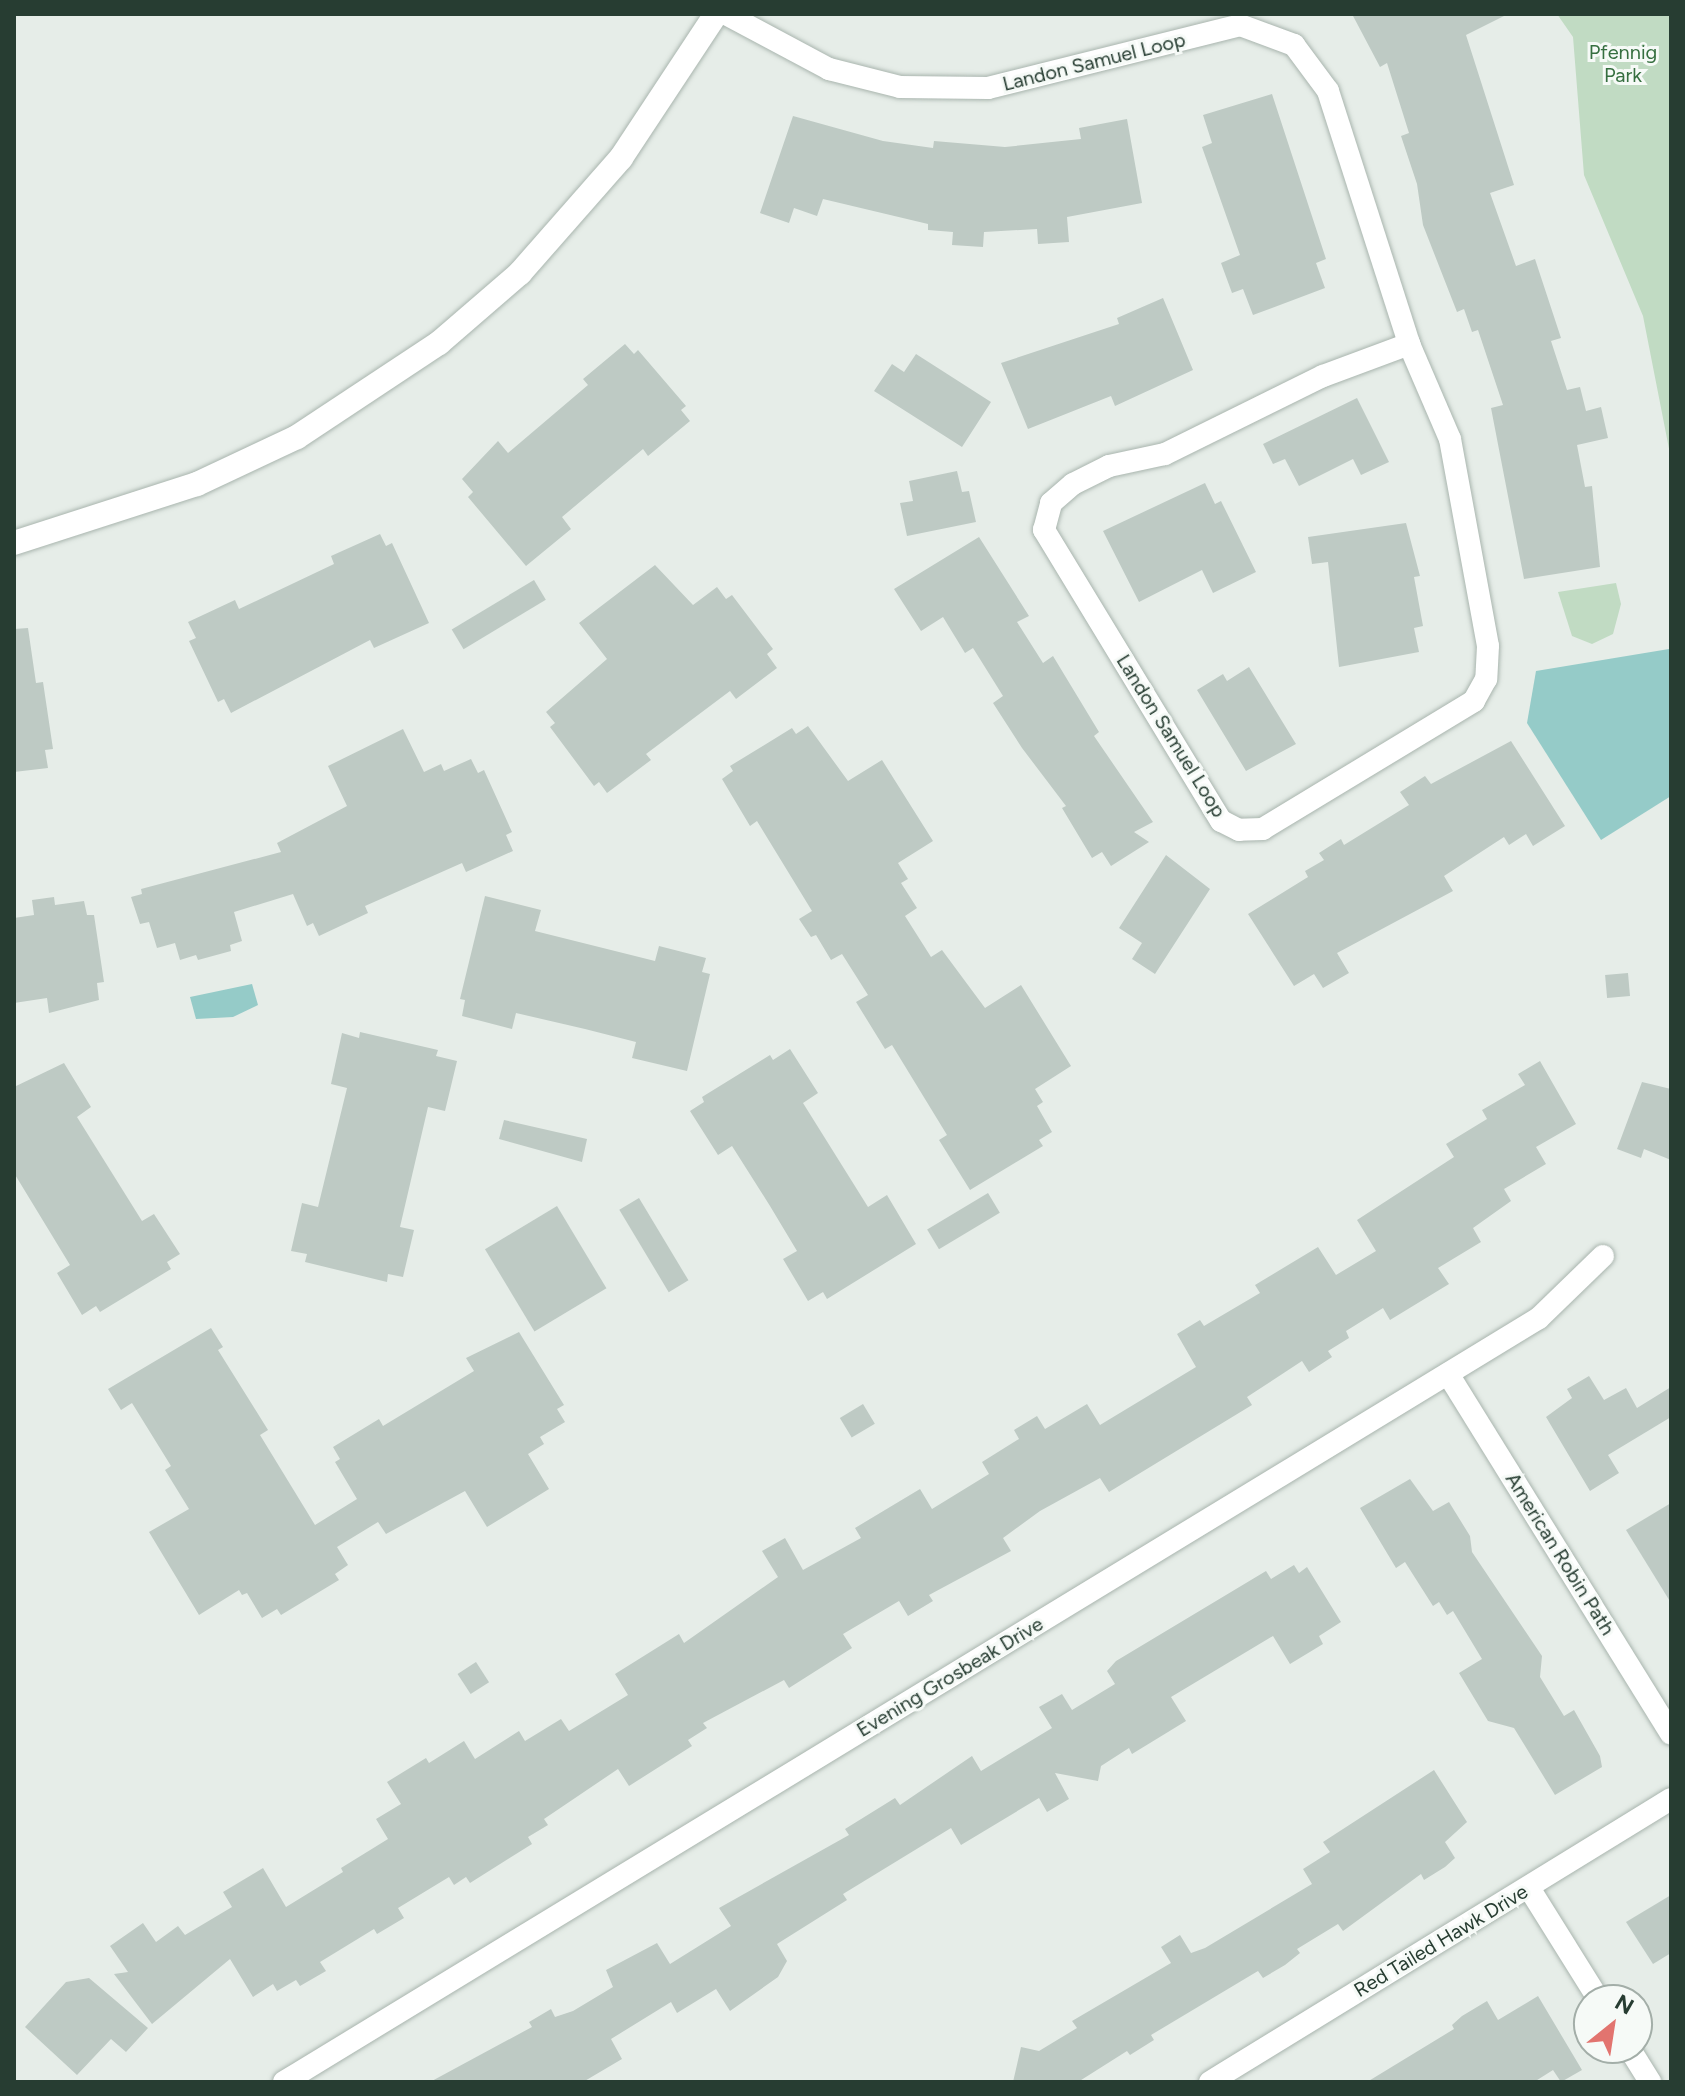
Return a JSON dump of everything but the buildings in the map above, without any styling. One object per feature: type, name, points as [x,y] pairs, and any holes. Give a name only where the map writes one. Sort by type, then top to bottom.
[{"type":"street","points":[[14,543],[134,507],[283,444],[439,343],[520,273],[613,168],[716,14]]},
{"type":"street","name":"Landon Samuel Loop","points":[[726,14],[829,69],[900,87],[988,88],[1240,25],[1294,45],[1328,91],[1409,344],[1450,439],[1488,646],[1486,679],[1474,701],[1263,829],[1239,830],[1221,821],[1044,530],[1051,503],[1073,484],[1109,466],[1165,454],[1323,376],[1409,344]]},
{"type":"street","name":"Evening Grosbeak Drive","points":[[284,2082],[1539,1318],[1603,1256]]},
{"type":"street","name":"American Robin Path","points":[[1448,1374],[1671,1734]]},
{"type":"street","name":"Red Tailed Hawk Drive","points":[[1210,2082],[1671,1799]]},
{"type":"street","points":[[1529,1888],[1589,1984]]},
{"type":"street","points":[[1639,2064],[1650,2082]]},
{"type":"green space","name":"Pfennig Park","points":[[1557,14],[1671,14],[1671,459],[1643,316],[1584,175],[1573,37]]},
{"type":"green space","points":[[1616,583],[1621,604],[1613,634],[1592,644],[1572,636],[1558,592]]},
{"type":"water","points":[[1669,649],[1671,796],[1601,840],[1527,723],[1536,671]]},
{"type":"water","points":[[252,984],[258,1005],[233,1017],[196,1019],[190,997]]}]
